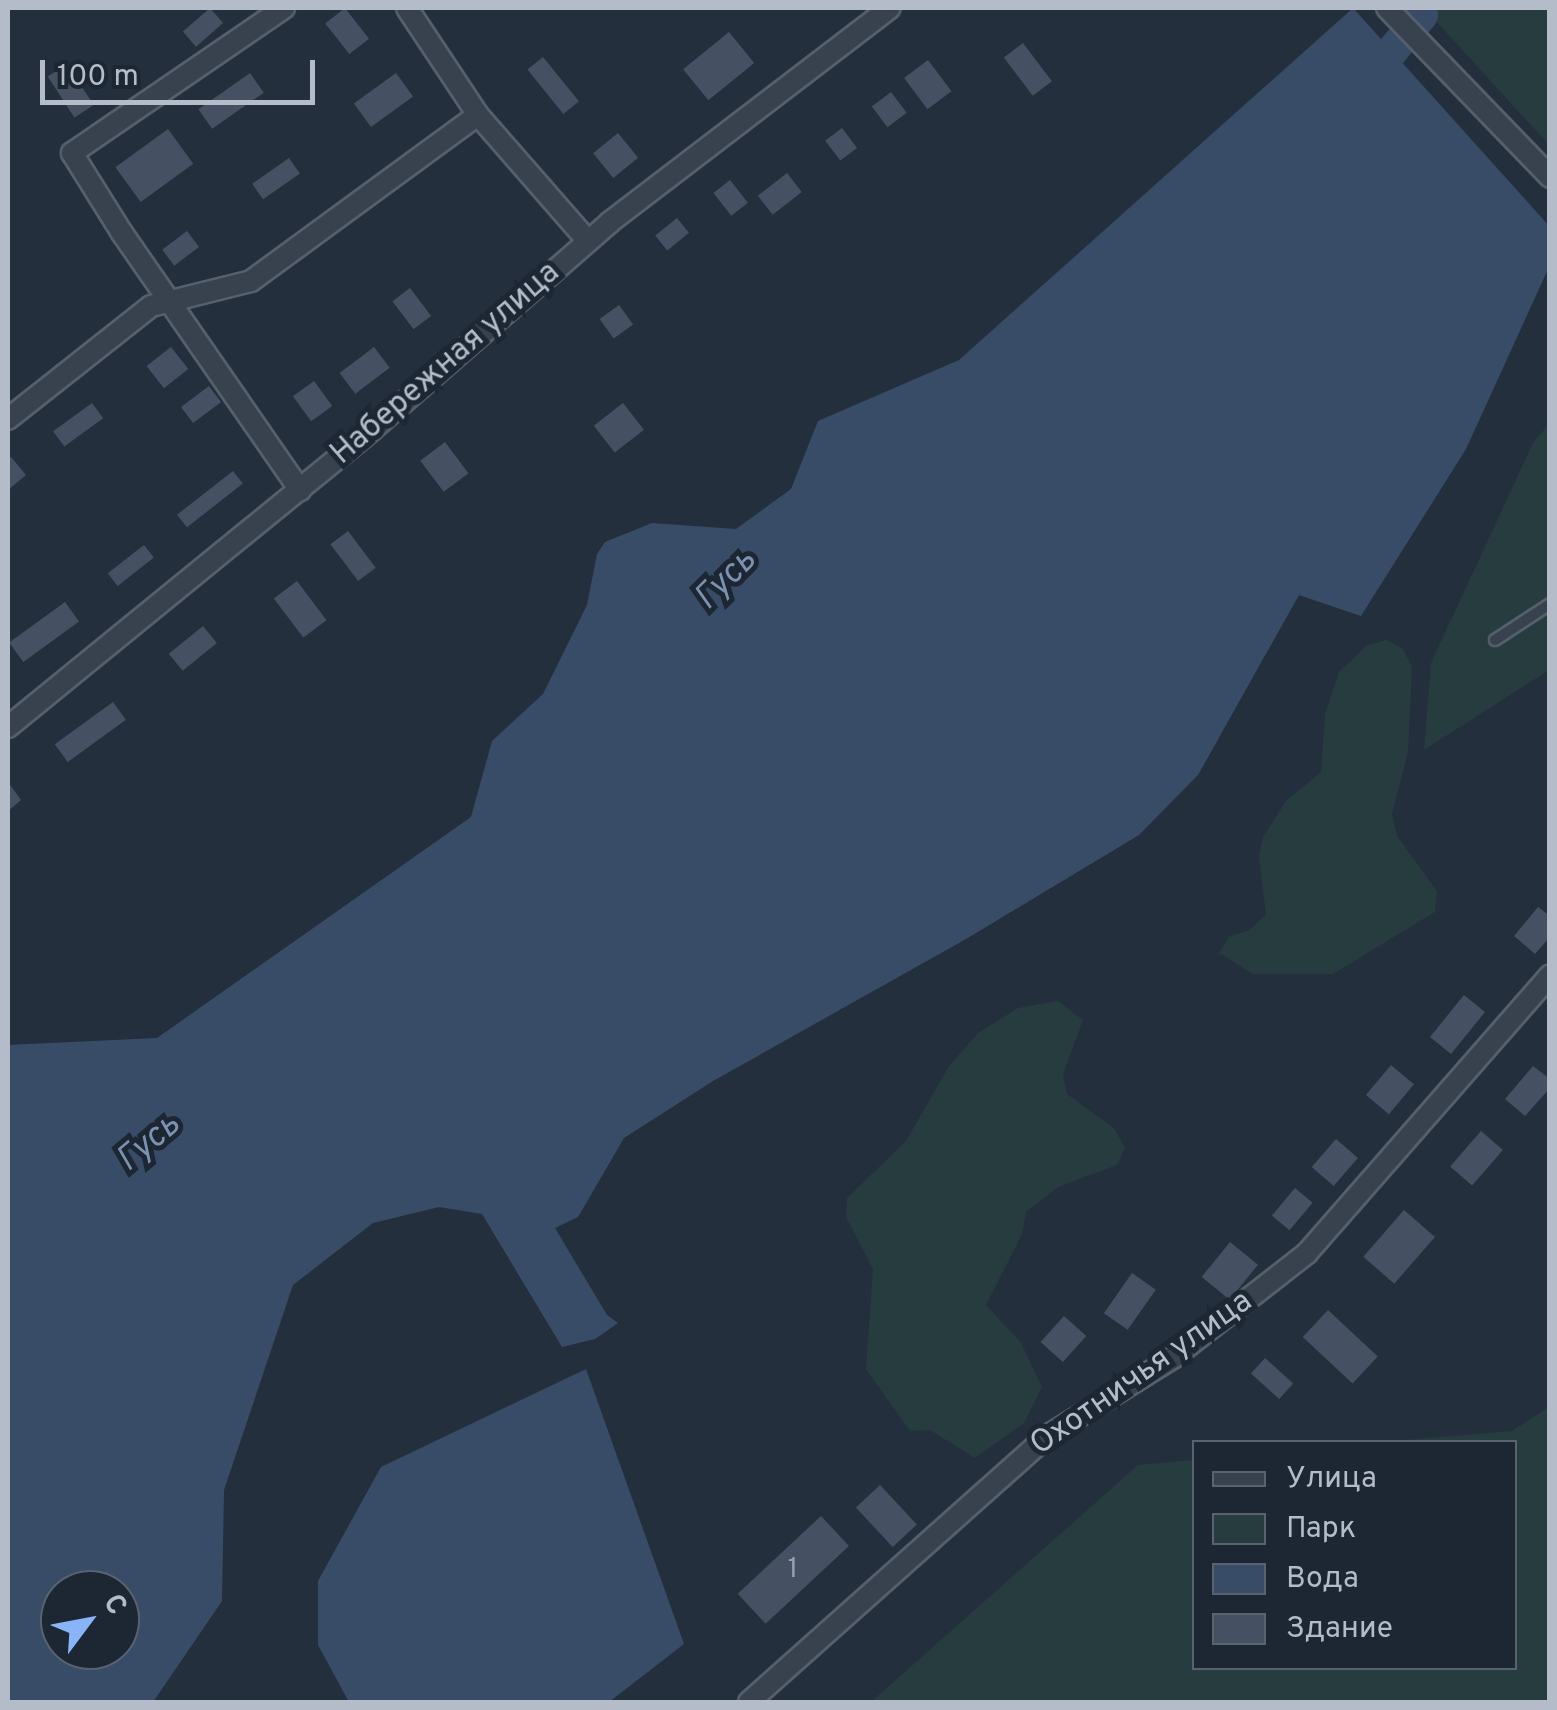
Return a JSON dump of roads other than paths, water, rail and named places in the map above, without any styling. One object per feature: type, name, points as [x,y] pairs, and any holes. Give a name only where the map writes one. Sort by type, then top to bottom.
[{"type":"street","points":[[284,8],[72,152],[122,233],[300,490]]},
{"type":"street","points":[[407,8],[478,115],[588,241]]},
{"type":"street","name":"Набережная улица","points":[[8,727],[300,490],[588,241],[890,8]]},
{"type":"street","points":[[1387,8],[1550,177]]},
{"type":"street","points":[[8,419],[151,306],[250,281],[478,115]]},
{"type":"street","name":"Охотничья улица","points":[[749,1702],[1046,1437],[1174,1358],[1307,1253],[1550,975]]},
{"type":"lane","points":[[1495,640],[1550,604]]},
{"type":"water","points":[[1353,8],[1550,227],[1549,267],[1466,449],[1361,616],[1299,595],[1198,775],[1139,835],[966,939],[713,1081],[624,1138],[578,1217],[555,1228],[607,1315],[618,1323],[595,1339],[562,1347],[482,1214],[439,1207],[373,1223],[293,1285],[224,1490],[222,1601],[153,1702],[8,1702],[8,1045],[157,1038],[471,817],[492,741],[543,694],[587,605],[597,554],[605,542],[652,523],[736,529],[791,489],[818,421],[959,360]]},
{"type":"water","points":[[586,1369],[684,1644],[609,1702],[349,1702],[318,1645],[318,1581],[381,1467]]},
{"type":"waterway","name":"Гусь","points":[[1363,86],[1422,15],[1421,8]]}]
